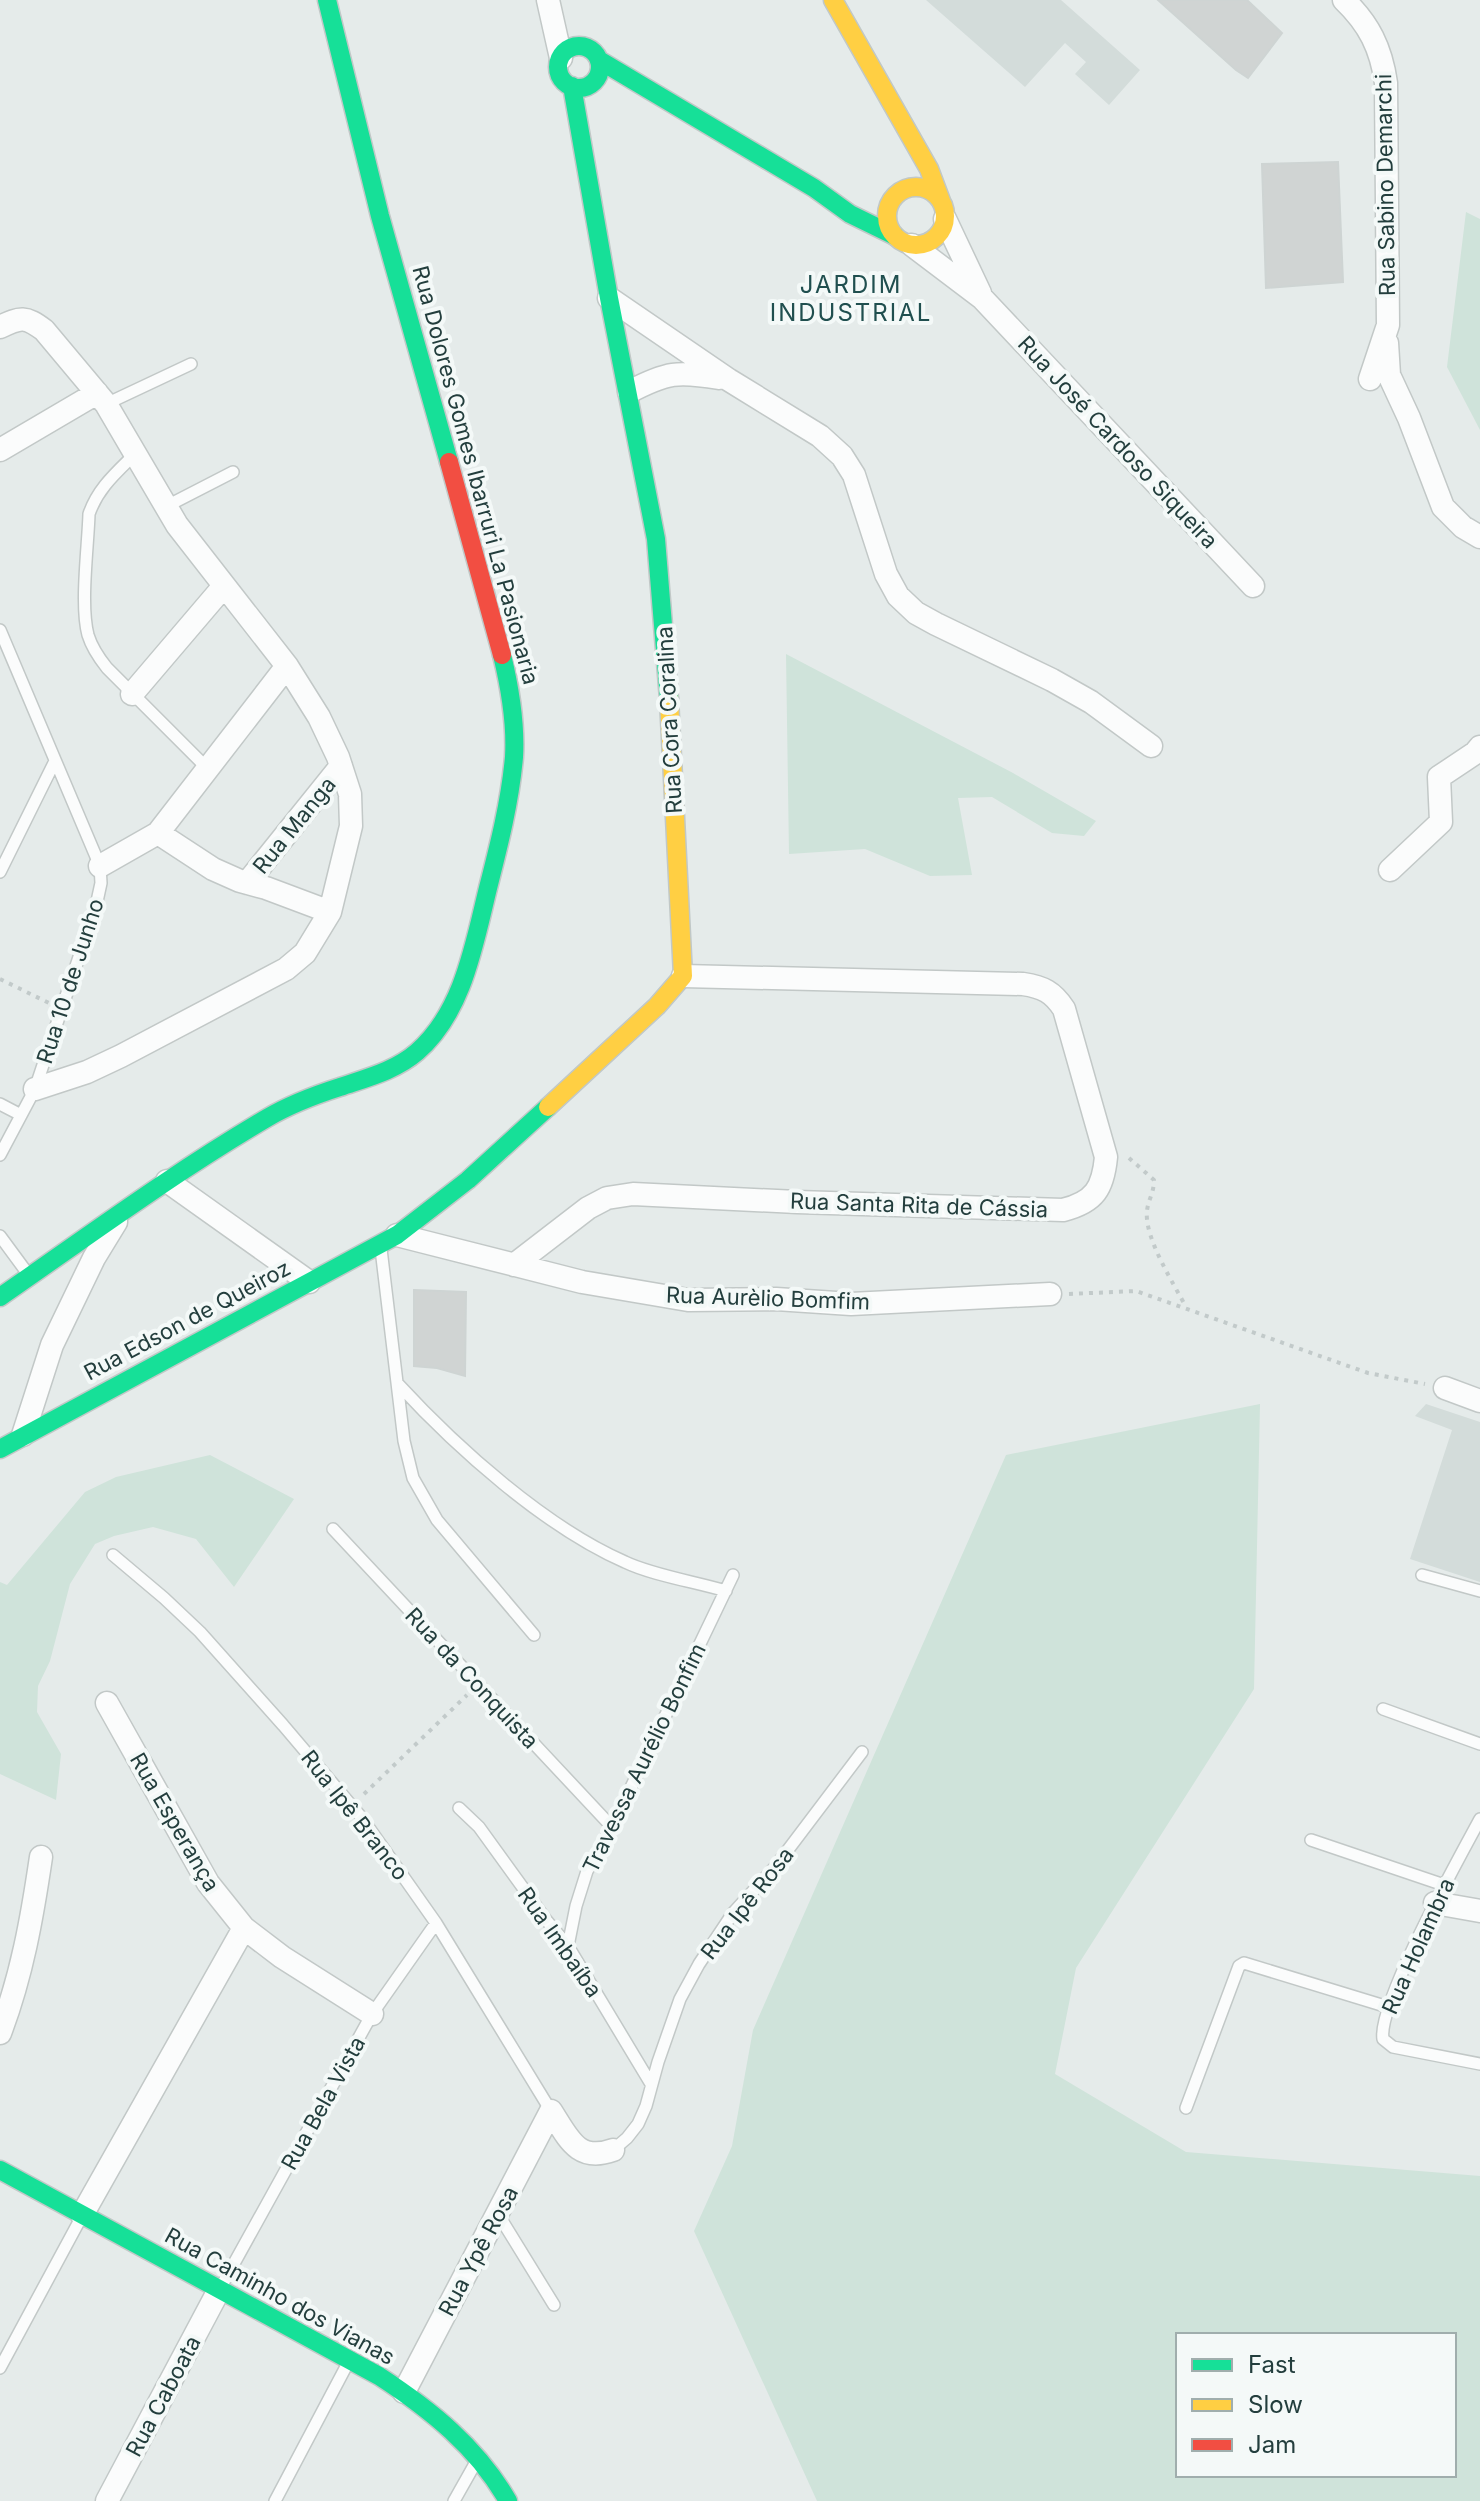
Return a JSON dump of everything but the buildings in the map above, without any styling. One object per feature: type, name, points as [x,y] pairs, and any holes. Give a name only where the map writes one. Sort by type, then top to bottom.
[{"type":"street","name":"Rua Dolores Gomes Ibarruri La Pasionaria","points":[[0,1297],[167,1181],[270,1116],[324,1092],[390,1070],[416,1053],[438,1029],[457,995],[472,951],[505,822],[514,755],[511,691],[494,619],[380,216],[327,0]]},
{"type":"street","points":[[548,0],[561,58],[561,77],[572,86],[585,87],[596,80],[600,67],[596,54],[583,47],[568,49],[561,58]]},
{"type":"street","name":"Rua José Cardoso Siqueira","points":[[833,0],[929,169],[943,210],[982,298]]},
{"type":"street","name":"Rua Sabino Demarchi","points":[[1344,0],[1372,32],[1382,57],[1386,83],[1386,330],[1370,379]]},
{"type":"street","points":[[599,60],[814,188],[850,214],[904,240],[930,242],[943,228],[943,210],[935,194],[903,181],[863,200],[814,188]]},
{"type":"street","name":"Rua Cora Coralina","points":[[572,86],[656,539],[666,642],[683,976]]},
{"type":"street","name":"Rua José Cardoso Siqueira","points":[[900,121],[903,181]]},
{"type":"street","points":[[903,181],[887,213],[891,229],[904,240]]},
{"type":"street","name":"Rua José Cardoso Siqueira","points":[[904,240],[982,298],[1253,586]]},
{"type":"street","points":[[609,298],[729,380],[820,436],[842,456],[854,475],[886,574],[898,596],[916,613],[1091,702],[1151,746]]},
{"type":"street","points":[[0,327],[20,318],[34,322],[101,398],[177,525],[287,666],[319,717],[350,794],[351,826],[330,912],[305,953],[286,969],[121,1056],[87,1072],[35,1089]]},
{"type":"street","points":[[1386,330],[1389,375],[1443,507],[1463,527],[1480,537]]},
{"type":"street","points":[[629,392],[672,373],[729,380]]},
{"type":"street","points":[[0,450],[101,398]]},
{"type":"street","points":[[132,694],[224,586]]},
{"type":"street","name":"Rua 10 de Junho","points":[[100,866],[158,833],[287,666]]},
{"type":"street","points":[[1390,870],[1441,822],[1439,777],[1480,747]]},
{"type":"street","name":"Rua Manga","points":[[247,883],[341,766]]},
{"type":"street","points":[[158,833],[213,869],[330,912]]},
{"type":"street","points":[[389,1240],[468,1180],[657,1006],[683,976]]},
{"type":"street","name":"Rua Santa Rita de Cássia","points":[[514,1265],[588,1208],[607,1198],[633,1194],[1063,1210],[1080,1206],[1094,1195],[1104,1178],[1106,1157],[1064,1009],[1055,996],[1041,987],[1023,984],[683,976]]},
{"type":"street","points":[[167,1181],[309,1282]]},
{"type":"street","points":[[23,1435],[52,1345],[94,1258],[120,1214]]},
{"type":"street","name":"Rua Aurèlio Bomfim","points":[[389,1240],[582,1282],[688,1300],[776,1299],[851,1304],[1050,1294]]},
{"type":"street","name":"Rua Edson de Queiroz","points":[[0,1449],[389,1240]]},
{"type":"street","points":[[1445,1388],[1480,1401]]},
{"type":"street","name":"Rua Esperança","points":[[107,1703],[208,1883],[244,1928],[282,1957],[372,2014]]},
{"type":"street","points":[[0,2033],[29,1939],[41,1857]]},
{"type":"street","points":[[1440,1894],[1480,1911]]},
{"type":"street","points":[[82,2215],[244,1928]]},
{"type":"street","points":[[551,2111],[573,2144],[584,2153],[598,2155],[613,2150]]},
{"type":"street","name":"Rua Ypê Rosa","points":[[404,2392],[551,2111]]},
{"type":"street","name":"Rua Caminho dos Vianas","points":[[0,2170],[404,2392],[478,2457],[508,2501]]},
{"type":"street","name":"Rua Caboata","points":[[107,2501],[219,2290]]},
{"type":"lane","points":[[101,398],[191,364]]},
{"type":"lane","points":[[135,454],[94,498],[89,514],[85,621],[95,653],[209,770]]},
{"type":"lane","points":[[167,506],[233,472]]},
{"type":"lane","points":[[0,630],[100,866]]},
{"type":"lane","points":[[0,872],[54,763]]},
{"type":"lane","name":"Rua 10 de Junho","points":[[0,1155],[35,1089],[96,906],[101,883],[100,866]]},
{"type":"lane","points":[[0,1104],[21,1115]]},
{"type":"lane","points":[[0,1236],[30,1276]]},
{"type":"lane","points":[[389,1240],[398,1384],[404,1441],[413,1478],[437,1520],[534,1635]]},
{"type":"lane","points":[[398,1384],[437,1426],[570,1532],[627,1563],[726,1591]]},
{"type":"lane","name":"Rua da Conquista","points":[[333,1529],[612,1827]]},
{"type":"lane","name":"Rua Ipê Branco","points":[[113,1555],[200,1632],[351,1805],[436,1923],[551,2111]]},
{"type":"lane","name":"Travessa Aurélio Bonfim","points":[[568,1946],[587,1871],[612,1827],[733,1575]]},
{"type":"lane","points":[[1422,1575],[1480,1591]]},
{"type":"lane","points":[[1383,1709],[1480,1744]]},
{"type":"lane","name":"Rua Ipê Rosa","points":[[613,2150],[638,2124],[680,1999],[699,1964],[733,1913],[775,1867],[862,1752]]},
{"type":"lane","name":"Rua Imbaíba","points":[[459,1808],[479,1827],[568,1946],[651,2084]]},
{"type":"lane","name":"Rua Holambra","points":[[1480,1819],[1440,1894],[1388,2007],[1381,2032],[1383,2039],[1393,2047],[1480,2064]]},
{"type":"lane","points":[[1311,1840],[1440,1894]]},
{"type":"lane","name":"Rua Bela Vista","points":[[219,2290],[372,2014],[436,1923]]},
{"type":"lane","points":[[1186,2108],[1239,1966],[1244,1963],[1388,2007]]},
{"type":"lane","points":[[497,2214],[554,2305]]},
{"type":"lane","points":[[0,2368],[5,2350],[82,2215]]},
{"type":"lane","points":[[275,2501],[349,2360]]},
{"type":"lane","points":[[454,2501],[478,2457]]},
{"type":"path","points":[[0,979],[62,1009]]},
{"type":"path","points":[[1098,1130],[1154,1180],[1154,1192],[1147,1212],[1151,1236],[1187,1310]]},
{"type":"path","points":[[1050,1294],[1136,1291],[1368,1373],[1445,1388]]},
{"type":"path","points":[[351,1805],[478,1685]]},
{"type":"shaded area","points":[[926,0],[1061,0],[1140,70],[1109,105],[1075,74],[1086,62],[1065,43],[1025,87]]},
{"type":"shaded area","points":[[1426,1404],[1480,1422],[1480,1582],[1410,1559],[1452,1430],[1415,1416]]},
{"type":"green space","points":[[1466,212],[1480,219],[1480,430],[1447,367]]},
{"type":"green space","points":[[786,654],[1013,773],[1096,821],[1084,836],[1052,833],[992,797],[958,798],[972,875],[930,876],[865,849],[789,854]]},
{"type":"green space","points":[[1260,1404],[1254,1689],[1076,1968],[1055,2074],[1186,2152],[1480,2176],[1480,2501],[817,2501],[694,2231],[732,2146],[753,2030],[1006,1455]]},
{"type":"green space","points":[[210,1455],[294,1499],[234,1587],[196,1539],[153,1527],[95,1544],[70,1584],[50,1661],[38,1686],[37,1712],[61,1754],[56,1800],[0,1774],[0,1582],[7,1585],[85,1492],[116,1477]]},
{"type":"traffic: fast","points":[[327,0],[380,216],[449,462]]},
{"type":"traffic: fast","points":[[579,46],[594,52],[600,67],[594,82],[579,88],[564,82],[558,67],[564,52],[579,46]]},
{"type":"traffic: fast","points":[[599,60],[814,188],[850,214],[895,236]]},
{"type":"traffic: fast","points":[[572,86],[656,539],[669,699]]},
{"type":"traffic: fast","points":[[0,1297],[165,1182],[267,1118],[312,1097],[390,1069],[408,1059],[433,1036],[446,1018],[464,976],[507,807],[514,731],[502,655]]},
{"type":"traffic: fast","points":[[0,1449],[397,1235],[468,1180],[548,1107]]},
{"type":"traffic: fast","points":[[0,2170],[379,2376],[417,2402],[451,2431],[482,2463],[508,2501]]},
{"type":"traffic: slow","points":[[833,0],[929,169],[941,201]]},
{"type":"traffic: slow","points":[[916,187],[927,189],[936,196],[943,205],[945,216],[943,227],[936,236],[927,243],[916,245],[905,243],[896,236],[889,227],[887,216],[889,205],[896,196],[905,189],[916,187]]},
{"type":"traffic: slow","points":[[548,1107],[657,1006],[683,976],[669,699]]},
{"type":"traffic: jam","points":[[449,462],[502,655]]},
{"type":"district","name":"JARDIM INDUSTRIAL","points":[[851,298]]}]
